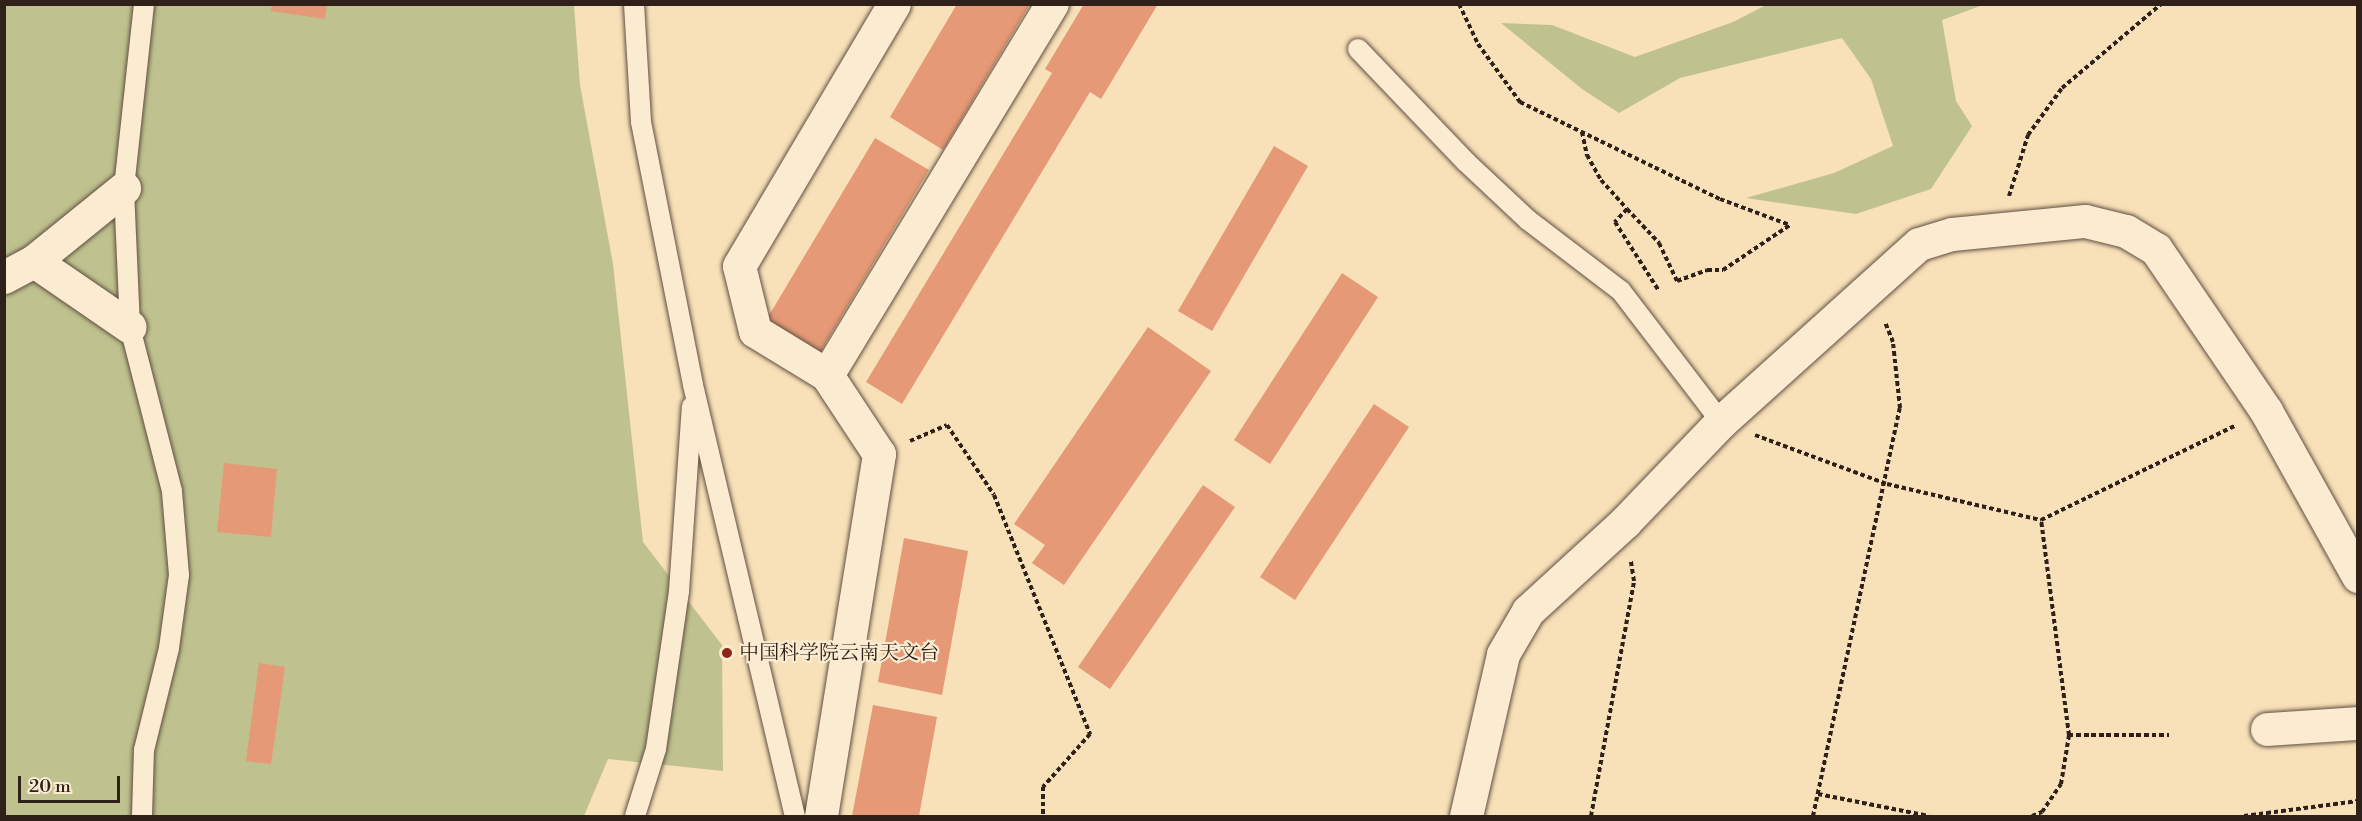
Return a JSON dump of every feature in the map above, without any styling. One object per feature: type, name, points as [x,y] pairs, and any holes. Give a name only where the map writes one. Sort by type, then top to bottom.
[{"type":"street","points":[[821,816],[879,454],[827,375],[755,331],[739,266],[894,4]]},
{"type":"street","points":[[827,375],[1052,4]]},
{"type":"street","points":[[4,276],[34,261],[124,188]]},
{"type":"street","points":[[1466,816],[1503,654],[1528,611],[1625,522],[1721,422],[1919,244],[1952,234],[2004,226],[2085,221],[2126,231],[2156,249],[2266,411],[2358,576]]},
{"type":"street","points":[[34,261],[129,327]]},
{"type":"street","points":[[2267,729],[2358,723]]},
{"type":"lane","points":[[141,816],[144,750],[169,648],[179,575],[172,491],[129,327],[124,188],[144,4]]},
{"type":"lane","points":[[634,4],[641,122],[693,385],[795,816]]},
{"type":"lane","points":[[1358,49],[1521,213],[1621,291],[1721,422]]},
{"type":"lane","points":[[635,816],[657,749],[679,591],[693,385]]},
{"type":"path","points":[[1459,4],[1478,44],[1520,102],[1720,198],[1790,225],[1723,270],[1707,270],[1677,281],[1659,243],[1601,180],[1587,155],[1582,132]]},
{"type":"path","points":[[2004,226],[2012,179],[2028,135],[2062,88],[2161,4]]},
{"type":"path","points":[[1627,209],[1615,222],[1662,295]]},
{"type":"path","points":[[1813,816],[1887,484],[1900,408],[1893,342],[1871,289]]},
{"type":"path","points":[[1721,422],[1887,484],[2041,520],[2266,411]]},
{"type":"path","points":[[879,454],[947,425],[994,495],[1090,734],[1043,787],[1043,816]]},
{"type":"path","points":[[2032,816],[2042,812],[2061,784],[2069,735],[2041,520]]},
{"type":"path","points":[[1591,816],[1634,580],[1625,522]]},
{"type":"path","points":[[2069,735],[2169,735]]},
{"type":"path","points":[[1818,794],[1929,816]]},
{"type":"path","points":[[2244,816],[2358,801]]},
{"type":"green space","points":[[1768,4],[1983,5],[1942,20],[1956,101],[1972,126],[1931,189],[1856,214],[1746,198],[1834,173],[1893,146],[1871,79],[1842,38],[1680,78],[1619,113],[1582,89],[1501,23],[1552,25],[1635,57],[1733,22]]},
{"type":"green space","points":[[5,5],[574,5],[580,85],[613,264],[643,542],[722,645],[723,771],[608,759],[584,816],[5,816]]},
{"type":"building","points":[[272,4],[327,4],[325,19],[271,11]]},
{"type":"building","points":[[957,4],[1030,4],[943,150],[890,117]]},
{"type":"building","points":[[1084,4],[1158,4],[1101,99],[1090,92],[902,404],[866,382],[1052,73],[1045,69]]},
{"type":"building","points":[[875,138],[929,170],[819,354],[765,322]]},
{"type":"building","points":[[1274,146],[1308,166],[1212,331],[1178,311]]},
{"type":"building","points":[[1342,273],[1378,297],[1270,464],[1234,440]]},
{"type":"building","points":[[1148,327],[1211,371],[1064,585],[1032,563],[1045,545],[1014,524]]},
{"type":"building","points":[[1374,404],[1409,427],[1295,600],[1260,577]]},
{"type":"building","points":[[224,463],[277,469],[271,537],[217,532]]},
{"type":"building","points":[[1203,485],[1235,507],[1110,689],[1078,667]]},
{"type":"building","points":[[904,538],[968,551],[942,695],[878,682]]},
{"type":"building","points":[[259,663],[285,667],[271,764],[246,761]]},
{"type":"building","points":[[873,705],[937,717],[919,816],[852,816]]},
{"type":"place","name":"中国科学院云南天文台","points":[[727,653]]}]
